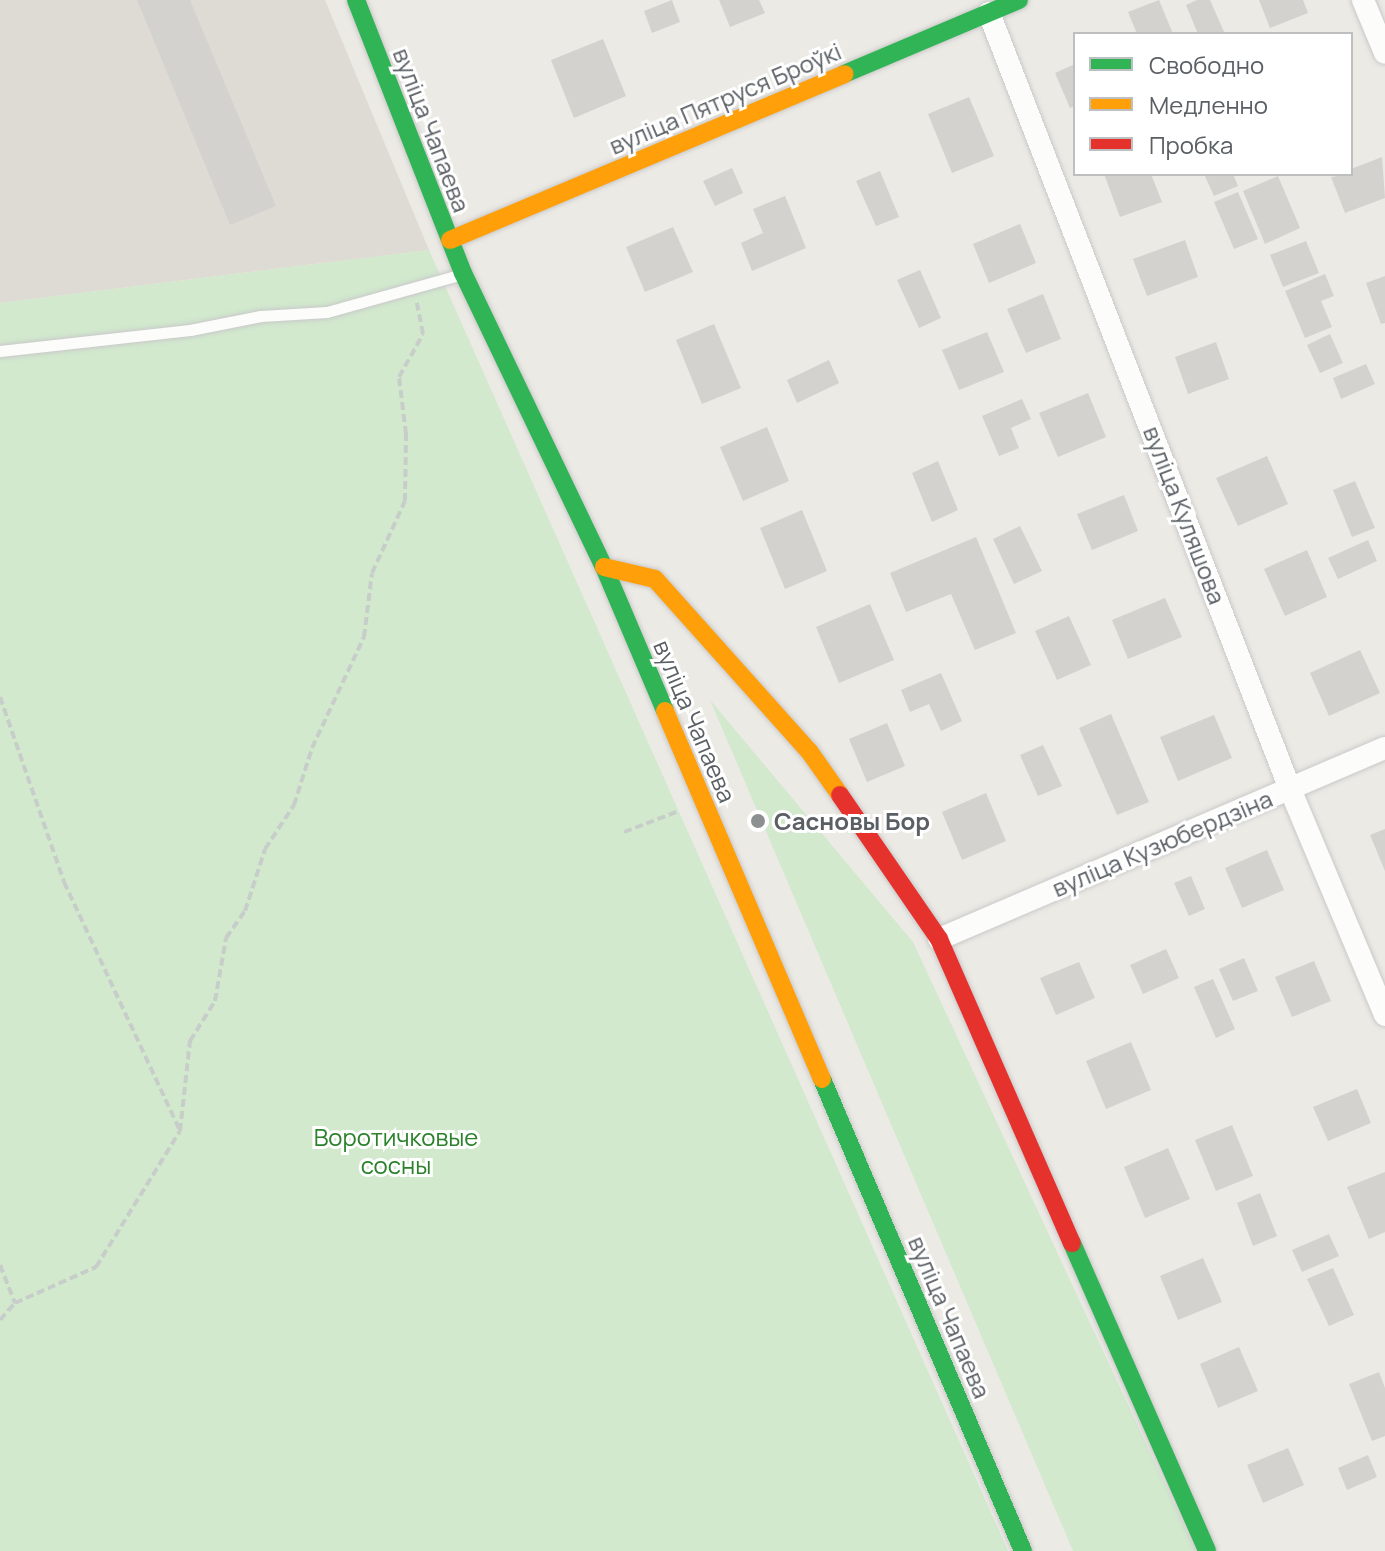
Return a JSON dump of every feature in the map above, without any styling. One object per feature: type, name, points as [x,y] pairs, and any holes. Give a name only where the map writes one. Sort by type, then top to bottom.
[{"type":"street","name":"вуліца Чапаева","points":[[356,0],[463,273],[604,567],[1023,1551]]},
{"type":"street","name":"вуліца Пятруся Броўкі","points":[[450,240],[1019,0]]},
{"type":"street","points":[[1363,0],[1385,53]]},
{"type":"street","name":"вуліца Куляшова","points":[[989,13],[1290,789],[1385,1015]]},
{"type":"street","points":[[604,567],[655,579],[665,590],[809,751],[939,939],[1207,1551]]},
{"type":"street","name":"вуліца Кузюбердзіна","points":[[939,939],[1385,748]]},
{"type":"lane","points":[[0,351],[190,330],[261,316],[327,312],[463,273]]},
{"type":"path","points":[[0,1320],[15,1303],[96,1267],[180,1131],[190,1041],[215,1001],[226,938],[245,911],[265,849],[294,805],[312,748],[364,637],[372,573],[405,501],[406,434],[399,377],[423,334],[413,289]]},
{"type":"path","points":[[0,697],[64,882],[180,1131]]},
{"type":"path","points":[[624,832],[704,802]]},
{"type":"path","points":[[0,1265],[15,1303]]},
{"type":"shaded area","points":[[0,0],[325,0],[429,250],[0,303]]},
{"type":"green space","name":"Воротичковые сосны","points":[[429,250],[1008,1551],[0,1551],[0,303]]},
{"type":"green space","points":[[710,700],[913,942],[1196,1551],[1073,1551]]},
{"type":"building","points":[[137,0],[190,0],[276,206],[230,225]]},
{"type":"building","points":[[672,0],[680,22],[652,33],[644,11]]},
{"type":"building","points":[[719,0],[759,0],[765,13],[730,27]]},
{"type":"building","points":[[1159,0],[1172,32],[1136,32],[1128,12]]},
{"type":"building","points":[[1197,0],[1210,0],[1224,32],[1197,32],[1186,5]]},
{"type":"building","points":[[1259,0],[1303,0],[1308,13],[1270,28]]},
{"type":"building","points":[[603,39],[626,96],[574,118],[551,60]]},
{"type":"building","points":[[1073,65],[1073,107],[1070,108],[1055,73]]},
{"type":"building","points":[[969,97],[994,156],[952,173],[928,114]]},
{"type":"building","points":[[1382,157],[1385,198],[1345,213],[1331,177],[1353,176],[1353,168]]},
{"type":"building","points":[[732,168],[743,193],[715,206],[703,181]]},
{"type":"building","points":[[880,171],[899,217],[876,226],[856,181]]},
{"type":"building","points":[[1105,176],[1152,176],[1162,202],[1120,217]]},
{"type":"building","points":[[1205,176],[1234,176],[1238,186],[1214,196]]},
{"type":"building","points":[[1278,176],[1300,228],[1265,244],[1243,191]]},
{"type":"building","points":[[1238,192],[1258,239],[1234,249],[1214,202]]},
{"type":"building","points":[[785,196],[806,248],[752,271],[741,243],[763,233],[753,209]]},
{"type":"building","points":[[1020,224],[1036,263],[989,283],[973,244]]},
{"type":"building","points":[[673,227],[693,272],[645,292],[626,247]]},
{"type":"building","points":[[1185,240],[1198,277],[1147,296],[1133,259]]},
{"type":"building","points":[[1306,241],[1319,273],[1283,287],[1270,255]]},
{"type":"building","points":[[920,270],[941,318],[919,328],[897,280]]},
{"type":"building","points":[[1325,274],[1334,296],[1321,301],[1332,327],[1305,338],[1285,291]]},
{"type":"building","points":[[1385,276],[1385,323],[1381,324],[1366,283]]},
{"type":"building","points":[[1043,294],[1061,339],[1026,353],[1007,309]]},
{"type":"building","points":[[714,324],[741,388],[702,404],[676,340]]},
{"type":"building","points":[[987,332],[1004,372],[959,390],[942,350]]},
{"type":"building","points":[[1330,334],[1343,363],[1320,373],[1307,345]]},
{"type":"building","points":[[1216,342],[1229,379],[1188,394],[1175,357]]},
{"type":"building","points":[[829,360],[839,383],[797,403],[787,380]]},
{"type":"building","points":[[1366,364],[1375,384],[1341,399],[1333,378]]},
{"type":"building","points":[[1088,393],[1106,437],[1058,457],[1039,413]]},
{"type":"building","points":[[1022,399],[1031,419],[1011,428],[1019,448],[999,456],[982,416]]},
{"type":"building","points":[[767,427],[789,481],[743,501],[720,447]]},
{"type":"building","points":[[1267,456],[1288,504],[1238,526],[1216,478]]},
{"type":"building","points":[[938,461],[958,510],[932,522],[912,473]]},
{"type":"building","points":[[1355,481],[1375,528],[1352,537],[1333,490]]},
{"type":"building","points":[[1124,495],[1138,531],[1092,550],[1077,514]]},
{"type":"building","points":[[802,510],[827,571],[785,589],[760,528]]},
{"type":"building","points":[[1020,526],[1042,571],[1014,584],[993,539]]},
{"type":"building","points":[[976,537],[1016,633],[975,650],[951,594],[906,612],[890,573]]},
{"type":"building","points":[[1368,540],[1377,561],[1338,579],[1328,558]]},
{"type":"building","points":[[1307,550],[1327,597],[1285,616],[1264,569]]},
{"type":"building","points":[[1165,598],[1182,637],[1128,659],[1112,620]]},
{"type":"building","points":[[870,604],[894,660],[839,683],[816,627]]},
{"type":"building","points":[[1069,616],[1091,665],[1057,680],[1035,631]]},
{"type":"building","points":[[1360,650],[1380,693],[1329,716],[1310,673]]},
{"type":"building","points":[[941,673],[962,721],[941,731],[929,704],[910,712],[901,690]]},
{"type":"building","points":[[1111,714],[1149,802],[1117,815],[1079,728]]},
{"type":"building","points":[[1214,715],[1232,758],[1178,781],[1160,737]]},
{"type":"building","points":[[887,723],[905,766],[867,782],[849,739]]},
{"type":"building","points":[[1043,745],[1062,786],[1038,796],[1020,755]]},
{"type":"building","points":[[986,793],[1006,841],[962,860],[942,812]]},
{"type":"building","points":[[1385,829],[1385,871],[1370,835]]},
{"type":"building","points":[[1267,850],[1284,890],[1242,908],[1225,868]]},
{"type":"building","points":[[1191,876],[1205,909],[1189,916],[1174,883]]},
{"type":"building","points":[[1166,949],[1179,978],[1143,994],[1130,965]]},
{"type":"building","points":[[1244,958],[1258,991],[1233,1001],[1219,969]]},
{"type":"building","points":[[1314,961],[1331,1001],[1292,1017],[1275,977]]},
{"type":"building","points":[[1079,962],[1095,998],[1056,1015],[1040,978]]},
{"type":"building","points":[[1213,979],[1235,1029],[1216,1038],[1194,987]]},
{"type":"building","points":[[1131,1042],[1151,1090],[1106,1109],[1086,1061]]},
{"type":"building","points":[[1357,1089],[1371,1123],[1328,1141],[1313,1107]]},
{"type":"building","points":[[1232,1125],[1253,1176],[1216,1191],[1195,1140]]},
{"type":"building","points":[[1168,1148],[1190,1199],[1145,1218],[1124,1167]]},
{"type":"building","points":[[1385,1172],[1385,1232],[1369,1239],[1347,1187]]},
{"type":"building","points":[[1260,1193],[1277,1236],[1253,1246],[1237,1203]]},
{"type":"building","points":[[1329,1234],[1339,1256],[1302,1272],[1292,1250]]},
{"type":"building","points":[[1203,1258],[1222,1302],[1178,1320],[1160,1276]]},
{"type":"building","points":[[1333,1268],[1354,1315],[1329,1326],[1307,1279]]},
{"type":"building","points":[[1239,1347],[1258,1391],[1218,1408],[1200,1364]]},
{"type":"building","points":[[1379,1372],[1385,1388],[1385,1436],[1372,1441],[1349,1384]]},
{"type":"building","points":[[1288,1448],[1304,1485],[1263,1503],[1247,1465]]},
{"type":"building","points":[[1368,1455],[1377,1477],[1347,1490],[1338,1468]]},
{"type":"traffic: fast","points":[[356,0],[463,273],[604,567],[665,711]]},
{"type":"traffic: fast","points":[[844,74],[1019,0]]},
{"type":"traffic: fast","points":[[822,1079],[1023,1551]]},
{"type":"traffic: fast","points":[[1072,1243],[1207,1551]]},
{"type":"traffic: slow","points":[[450,240],[844,74]]},
{"type":"traffic: slow","points":[[604,567],[655,579],[809,751],[840,795]]},
{"type":"traffic: slow","points":[[665,711],[822,1079]]},
{"type":"traffic: jam","points":[[840,795],[939,939],[1072,1243]]},
{"type":"place","name":"Сасновы Бор","points":[[758,821]]}]
